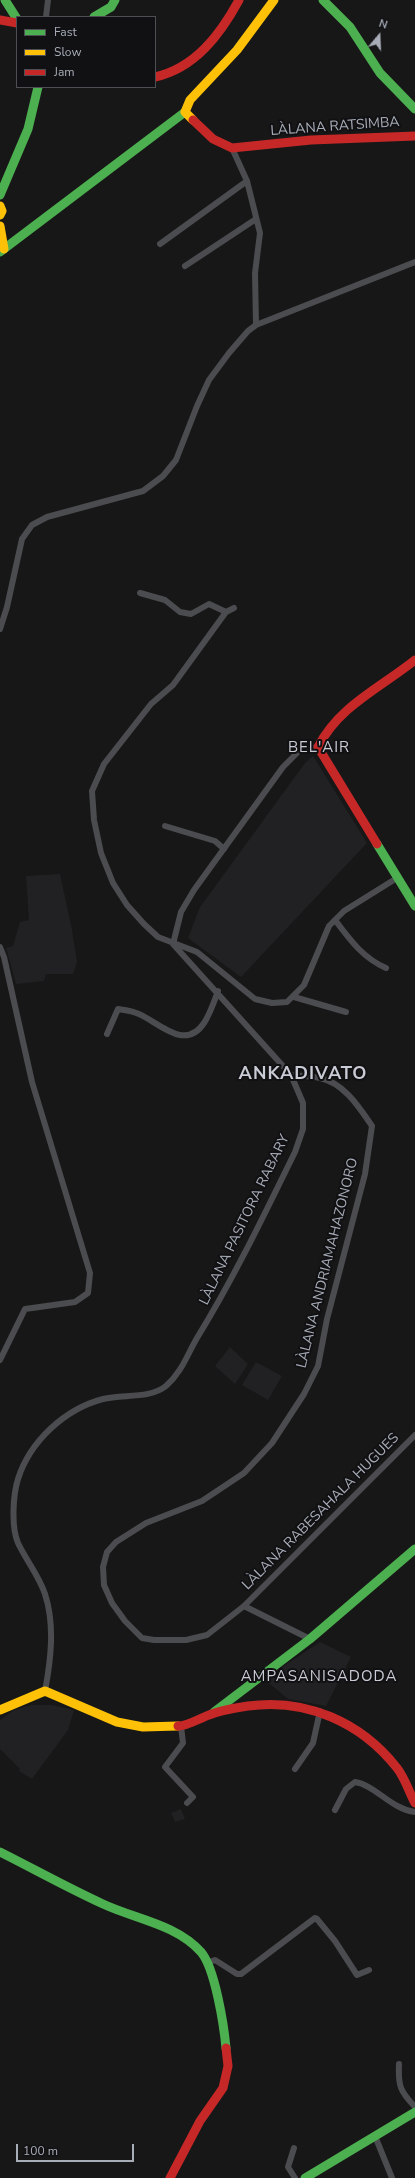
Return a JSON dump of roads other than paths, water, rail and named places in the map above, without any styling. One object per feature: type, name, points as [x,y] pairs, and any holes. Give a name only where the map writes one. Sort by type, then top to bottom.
[{"type":"main road","points":[[5,0],[16,17]]},
{"type":"main road","points":[[96,16],[111,7],[115,0]]},
{"type":"main road","points":[[156,77],[176,71],[190,63],[219,32],[232,15],[239,0]]},
{"type":"main road","points":[[2,250],[185,112],[190,100],[237,50],[274,0]]},
{"type":"main road","points":[[323,0],[350,27],[380,73],[415,110]]},
{"type":"main road","points":[[0,20],[16,23]]},
{"type":"main road","points":[[0,195],[28,129],[38,88]]},
{"type":"main road","points":[[185,112],[206,133],[225,147],[232,148]]},
{"type":"main road","name":"LÀLANA RATSIMBA","points":[[232,148],[310,140],[415,136]]},
{"type":"main road","points":[[0,206],[2,211],[0,215]]},
{"type":"main road","points":[[0,226],[4,237],[2,250]]},
{"type":"main road","points":[[415,660],[344,711],[332,722],[318,747],[415,906]]},
{"type":"main road","points":[[211,1714],[310,1639],[415,1549]]},
{"type":"main road","points":[[0,1710],[45,1691],[117,1722],[144,1727],[181,1726],[211,1714],[248,1706],[283,1704],[320,1711],[345,1722],[382,1750],[398,1769],[415,1803]]},
{"type":"main road","points":[[241,1692],[242,1701],[248,1706]]},
{"type":"main road","points":[[0,1852],[104,1905],[167,1929],[181,1936],[201,1952],[207,1963],[223,2015],[228,2066],[223,2088],[200,2121],[170,2178]]},
{"type":"main road","points":[[305,2178],[415,2112]]},
{"type":"street","points":[[46,16],[48,0]]},
{"type":"street","points":[[232,148],[247,181],[260,233],[255,273],[256,325]]},
{"type":"street","points":[[160,244],[247,181]]},
{"type":"street","points":[[185,266],[256,219]]},
{"type":"street","points":[[0,628],[7,607],[22,539],[32,525],[46,517],[143,491],[163,476],[176,460],[209,380],[248,331],[256,325],[415,262]]},
{"type":"street","points":[[140,593],[165,600],[180,612],[191,614],[209,604],[226,612]]},
{"type":"street","points":[[234,608],[226,612],[174,685],[151,704],[104,764],[92,791],[94,820],[101,852],[113,882],[127,905],[158,937],[197,952],[254,999],[272,1003],[287,1002],[294,997],[304,985],[329,926],[344,911],[397,878]]},
{"type":"street","points":[[173,944],[181,912],[194,890],[283,767],[300,750],[318,747]]},
{"type":"street","points":[[165,826],[215,841],[224,849]]},
{"type":"street","points":[[335,920],[359,950],[372,962],[386,968]]},
{"type":"street","name":"LÀLANA PASITORA RABARY","points":[[45,1691],[51,1650],[51,1624],[45,1593],[17,1541],[13,1506],[18,1480],[24,1464],[43,1435],[66,1416],[103,1399],[151,1392],[165,1387],[182,1369],[196,1340],[216,1309],[295,1152],[303,1129],[303,1103],[291,1075],[218,992],[173,944]]},
{"type":"street","points":[[0,947],[4,957],[32,1082],[90,1273],[88,1293],[75,1302],[25,1309],[0,1360]]},
{"type":"street","points":[[106,1034],[118,1009],[139,1013],[164,1030],[185,1036],[198,1030],[204,1023],[218,992]]},
{"type":"street","points":[[294,997],[346,1012]]},
{"type":"street","name":"LÀLANA ANDRIAMAHAZONORO","points":[[244,1606],[208,1635],[186,1640],[154,1640],[142,1638],[125,1622],[112,1603],[104,1585],[103,1567],[107,1552],[116,1542],[146,1523],[202,1501],[244,1473],[272,1443],[304,1394],[318,1366],[327,1319],[365,1174],[372,1126],[358,1104],[341,1088],[321,1078],[291,1075]]},
{"type":"street","name":"LÀLANA RABESAHALA HUGUES","points":[[244,1606],[415,1435]]},
{"type":"street","points":[[244,1606],[310,1639]]},
{"type":"street","points":[[295,1769],[313,1743],[320,1711]]},
{"type":"street","points":[[181,1726],[183,1743],[165,1767],[192,1797],[187,1803]]},
{"type":"street","points":[[335,1810],[346,1789],[355,1782],[365,1785],[384,1799],[406,1811],[415,1812]]},
{"type":"street","points":[[207,1963],[216,1960],[241,1974],[315,1918],[335,1941],[357,1975],[369,1970]]},
{"type":"street","points":[[399,2064],[398,2081],[401,2092],[415,2107]]},
{"type":"street","points":[[375,2136],[392,2178]]},
{"type":"street","points":[[294,2148],[288,2167],[295,2178]]},
{"type":"district","name":"BEL'AIR","points":[[319,748]]},
{"type":"district","name":"ANKADIVATO","points":[[303,1075]]},
{"type":"district","name":"AMPASANISADODA","points":[[319,1677]]}]
